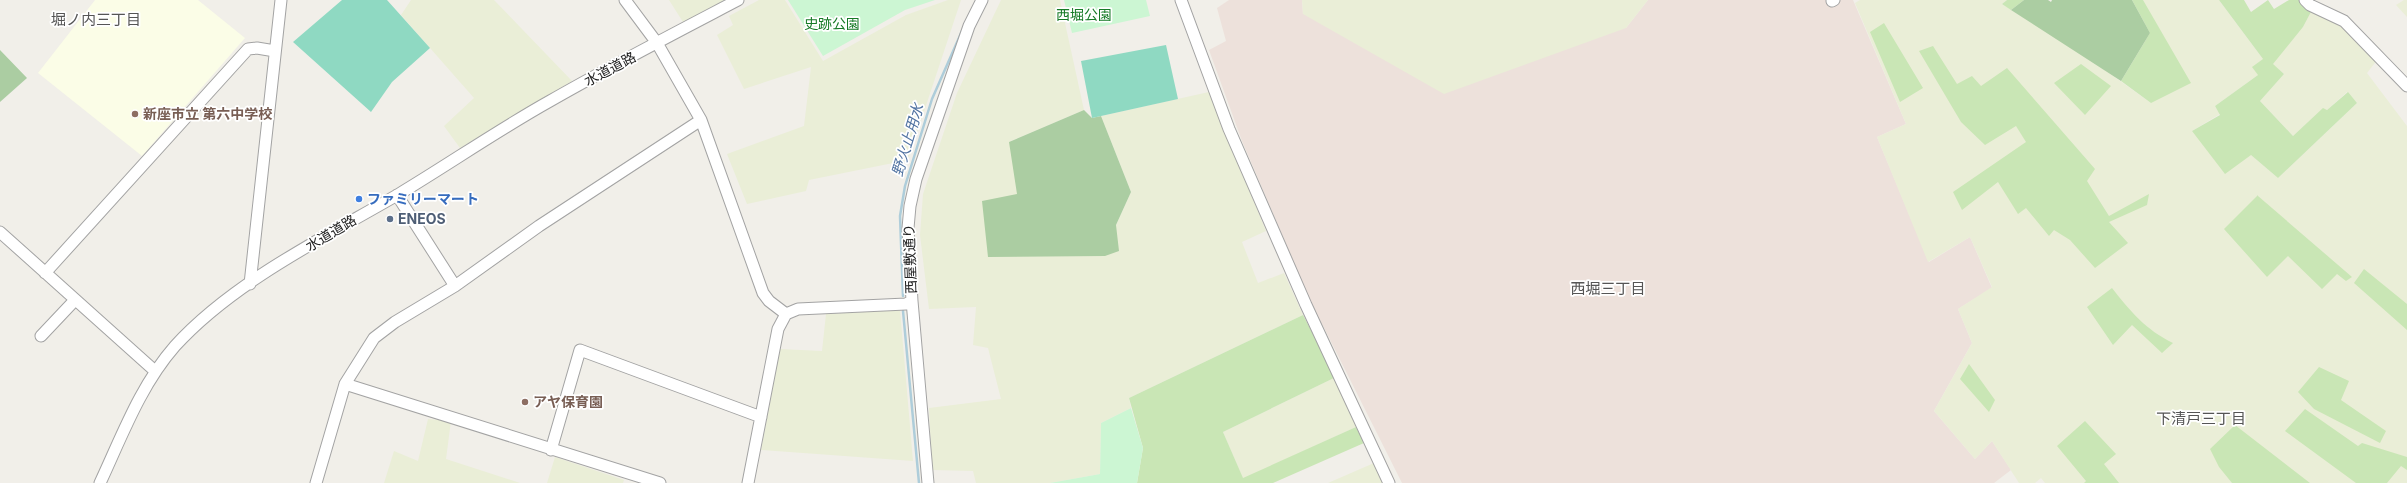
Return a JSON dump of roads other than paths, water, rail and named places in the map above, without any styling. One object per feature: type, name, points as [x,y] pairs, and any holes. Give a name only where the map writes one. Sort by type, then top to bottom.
[{"type":"street","points":[[250,284],[281,0]]},
{"type":"street","points":[[625,0],[657,43],[701,120],[763,293],[769,301],[786,314],[778,328],[748,483]]},
{"type":"street","name":"水道道路","points":[[100,483],[135,405],[155,370],[192,329],[250,284],[324,236],[397,195],[548,102],[738,0]]},
{"type":"street","name":"西屋敷通り","points":[[786,314],[791,310],[809,307],[906,304],[912,301],[908,228],[915,186],[969,26],[982,0]]},
{"type":"street","points":[[1181,0],[1229,129],[1306,305],[1389,483]]},
{"type":"street","points":[[2305,0],[2310,5],[2344,21],[2407,86]]},
{"type":"street","points":[[45,273],[248,49],[257,48],[275,51]]},
{"type":"street","points":[[316,483],[346,384],[374,338],[395,322],[454,286],[539,226],[701,120]]},
{"type":"street","points":[[397,195],[454,286]]},
{"type":"street","points":[[0,232],[155,370]]},
{"type":"street","points":[[41,336],[75,300]]},
{"type":"street","points":[[912,301],[928,483]]},
{"type":"street","points":[[551,450],[580,350],[761,416]]},
{"type":"street","points":[[346,384],[551,450],[660,483]]},
{"type":"waterway","name":"野火止用水","points":[[903,296],[900,216],[905,186],[932,99],[962,31]]},
{"type":"waterway","name":"野火止用水","points":[[903,311],[919,483]]},
{"type":"place","name":"新座市立 第六中学校","points":[[135,114]]},
{"type":"place","name":"ファミリーマート","points":[[359,199]]},
{"type":"place","name":"ENEOS","points":[[390,219]]},
{"type":"place","name":"アヤ保育園","points":[[525,402]]},
{"type":"district","name":"堀ノ内三丁目","points":[[96,20]]},
{"type":"district","name":"西堀三丁目","points":[[1608,289]]},
{"type":"district","name":"下清戸三丁目","points":[[2201,419]]},
{"type":"park label","name":"西堀公園","points":[[1084,15]]},
{"type":"park label","name":"史跡公園","points":[[832,24]]}]
